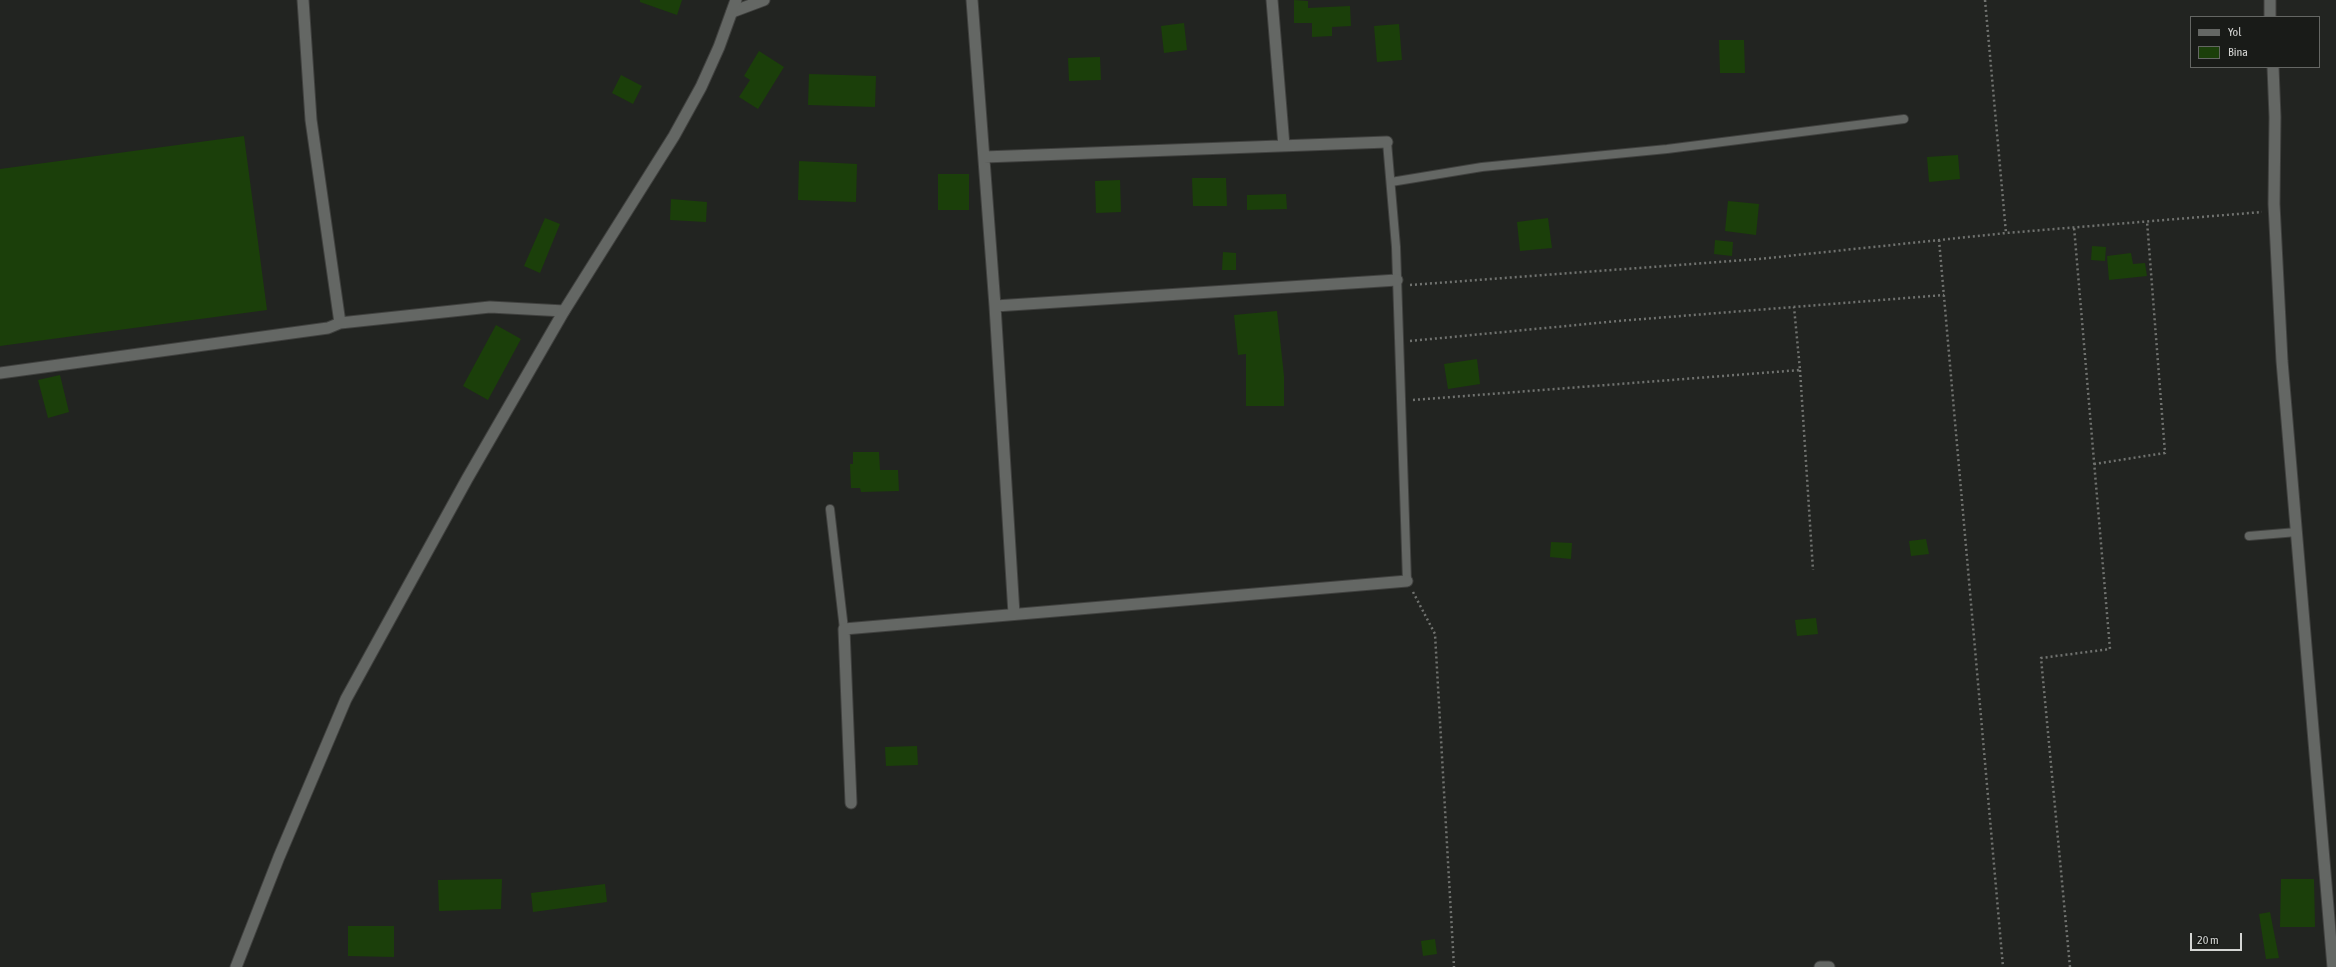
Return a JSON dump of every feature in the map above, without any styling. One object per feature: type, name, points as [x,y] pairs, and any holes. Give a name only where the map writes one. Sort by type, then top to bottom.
[{"type":"street","points":[[304,0],[309,99],[340,323]]},
{"type":"street","points":[[236,967],[279,857],[346,699],[467,479],[564,311],[674,136],[701,87],[736,0]]},
{"type":"street","points":[[732,12],[764,0]]},
{"type":"street","points":[[972,0],[995,306],[1014,614]]},
{"type":"street","points":[[1272,0],[1284,146]]},
{"type":"street","points":[[2270,0],[2270,16]]},
{"type":"street","points":[[2273,68],[2275,117],[2274,210],[2282,361],[2333,967]]},
{"type":"street","points":[[984,157],[1387,142]]},
{"type":"street","points":[[995,306],[1397,283]]},
{"type":"street","points":[[0,373],[328,328],[340,323],[490,307],[564,311]]},
{"type":"street","points":[[851,803],[844,629],[1407,581]]},
{"type":"street","points":[[1820,967],[1829,967]]},
{"type":"lane","points":[[1391,182],[1482,167],[1667,149],[1904,119]]},
{"type":"lane","points":[[1387,142],[1397,283],[1407,581]]},
{"type":"lane","points":[[830,509],[844,629]]},
{"type":"lane","points":[[2249,536],[2296,532]]},
{"type":"path","points":[[1985,0],[2006,232]]},
{"type":"path","points":[[1397,283],[1758,259],[2006,232],[2274,210]]},
{"type":"path","points":[[2094,464],[2165,453],[2147,221]]},
{"type":"path","points":[[2070,967],[2042,658],[2110,648],[2074,227]]},
{"type":"path","points":[[1939,240],[2003,967]]},
{"type":"path","points":[[1399,342],[1618,321],[1944,295]]},
{"type":"path","points":[[1794,307],[1800,370],[1813,570]]},
{"type":"path","points":[[1400,401],[1800,370]]},
{"type":"path","points":[[1407,581],[1435,634],[1454,967]]},
{"type":"building","points":[[640,0],[682,0],[677,15],[640,2]]},
{"type":"building","points":[[1294,0],[1308,1],[1308,8],[1350,6],[1351,26],[1332,27],[1332,36],[1312,37],[1312,23],[1294,23]]},
{"type":"building","points":[[1184,23],[1187,50],[1164,53],[1161,26]]},
{"type":"building","points":[[1399,24],[1402,60],[1377,62],[1374,26]]},
{"type":"building","points":[[1719,40],[1744,40],[1745,73],[1720,73]]},
{"type":"building","points":[[759,51],[784,67],[758,109],[739,97],[750,80],[744,76]]},
{"type":"building","points":[[1100,57],[1101,80],[1069,81],[1068,58]]},
{"type":"building","points":[[809,74],[876,76],[875,107],[808,105]]},
{"type":"building","points":[[621,75],[642,86],[633,104],[612,93]]},
{"type":"building","points":[[244,136],[267,310],[0,346],[0,169]]},
{"type":"building","points":[[1958,155],[1960,179],[1929,182],[1927,157]]},
{"type":"building","points":[[799,161],[857,164],[856,202],[798,200]]},
{"type":"building","points":[[938,174],[969,174],[969,210],[938,210]]},
{"type":"building","points":[[1192,178],[1226,178],[1227,206],[1193,206]]},
{"type":"building","points":[[1120,180],[1121,212],[1096,213],[1095,181]]},
{"type":"building","points":[[1286,194],[1287,209],[1247,210],[1247,195]]},
{"type":"building","points":[[671,199],[707,202],[706,222],[670,220]]},
{"type":"building","points":[[1728,201],[1759,204],[1756,235],[1725,231]]},
{"type":"building","points":[[545,218],[560,224],[540,273],[524,266]]},
{"type":"building","points":[[1548,218],[1552,248],[1520,251],[1517,222]]},
{"type":"building","points":[[1715,240],[1733,242],[1732,256],[1714,254]]},
{"type":"building","points":[[2092,246],[2106,247],[2105,261],[2091,260]]},
{"type":"building","points":[[1223,252],[1236,253],[1236,270],[1222,270]]},
{"type":"building","points":[[2131,253],[2133,264],[2145,263],[2147,276],[2109,280],[2107,256]]},
{"type":"building","points":[[1277,311],[1284,376],[1284,406],[1246,406],[1246,354],[1238,355],[1234,315]]},
{"type":"building","points":[[496,325],[521,339],[488,400],[463,386]]},
{"type":"building","points":[[1477,359],[1480,384],[1448,389],[1444,364]]},
{"type":"building","points":[[60,375],[69,412],[48,418],[38,380]]},
{"type":"building","points":[[853,452],[879,452],[880,470],[898,470],[899,491],[861,492],[860,488],[851,488],[850,464],[853,464]]},
{"type":"building","points":[[1926,539],[1929,554],[1911,556],[1909,541]]},
{"type":"building","points":[[1551,542],[1572,543],[1571,559],[1550,557]]},
{"type":"building","points":[[1816,618],[1818,634],[1797,636],[1795,620]]},
{"type":"building","points":[[917,746],[918,765],[886,766],[885,747]]},
{"type":"building","points":[[502,879],[501,909],[439,911],[438,880]]},
{"type":"building","points":[[2281,879],[2314,879],[2315,927],[2280,927]]},
{"type":"building","points":[[605,884],[607,902],[533,912],[531,893]]},
{"type":"building","points":[[2270,912],[2279,958],[2266,959],[2259,914]]},
{"type":"building","points":[[348,926],[394,926],[394,957],[348,956]]},
{"type":"building","points":[[1435,939],[1437,954],[1423,956],[1421,941]]}]
